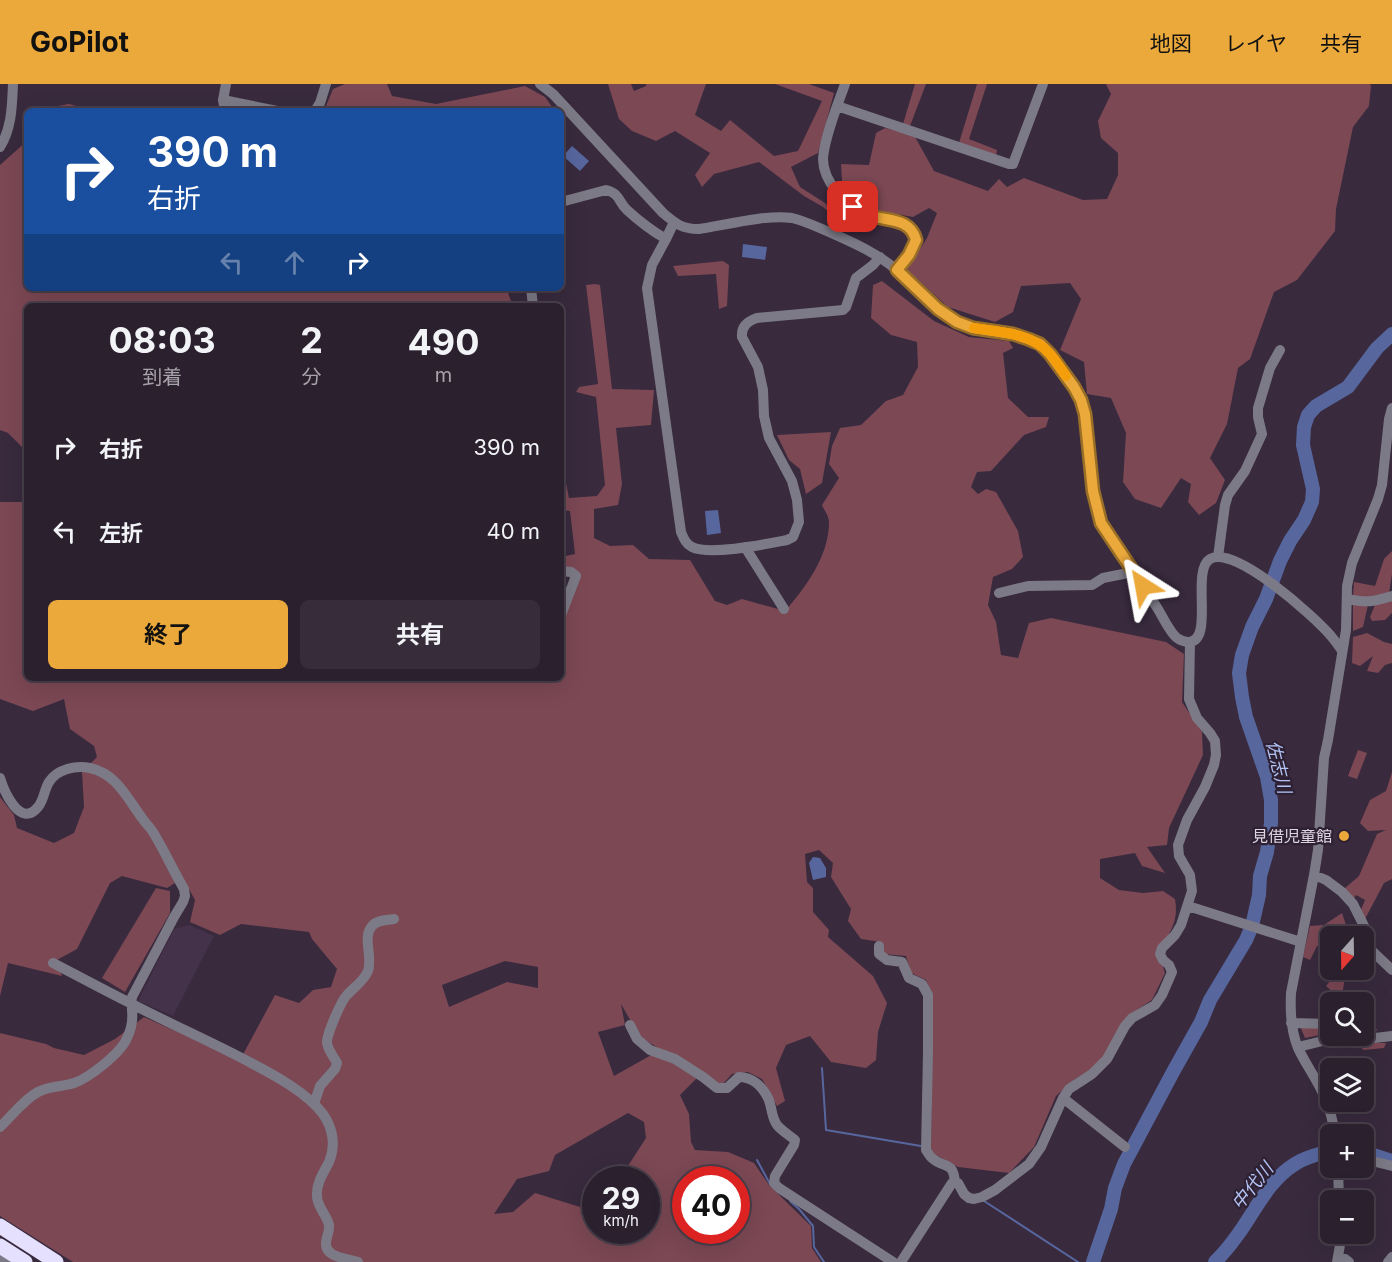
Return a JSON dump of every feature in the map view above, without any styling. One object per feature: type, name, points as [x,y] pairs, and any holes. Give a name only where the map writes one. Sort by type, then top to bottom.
[{"type":"highway","points":[[0,1226],[56,1262]]},
{"type":"highway","points":[[0,1246],[25,1262]]},
{"type":"street","points":[[0,147],[6,138],[10,123],[13,84]]},
{"type":"street","points":[[226,84],[224,105],[250,108]]},
{"type":"street","points":[[316,84],[327,84],[317,108]]},
{"type":"street","points":[[540,84],[553,94],[674,222],[688,229],[770,218],[791,218],[807,222],[880,257],[938,309],[957,322],[973,328],[1013,334],[1040,344],[1050,354],[1081,400],[1085,414],[1093,491],[1099,517],[1107,534],[1175,637],[1183,642],[1190,642],[1199,634],[1202,624],[1204,565],[1210,559],[1218,557],[1229,558],[1241,563],[1279,588],[1330,635],[1342,651]]},
{"type":"street","points":[[845,84],[824,152],[823,161],[827,177],[835,190],[853,207],[867,215],[907,225],[912,230],[916,240],[897,270]]},
{"type":"street","points":[[837,106],[1013,164],[1043,84]]},
{"type":"street","points":[[564,201],[606,190],[613,192],[620,198],[623,207],[649,229],[666,239]]},
{"type":"street","points":[[674,222],[652,265],[647,288],[681,532],[685,541],[693,548],[707,550],[745,547],[793,537],[799,522],[797,500],[792,481],[769,438],[758,367],[741,332],[743,327],[757,318],[843,310],[856,278],[880,257]]},
{"type":"street","points":[[1218,557],[1225,505],[1228,495],[1245,471],[1262,435],[1258,408],[1270,368],[1280,350]]},
{"type":"street","points":[[1333,1124],[1325,1097],[1298,1047],[1291,1023],[1291,993],[1318,850],[1324,758],[1346,630],[1347,586],[1352,563],[1382,485],[1392,408]]},
{"type":"street","points":[[745,547],[784,609]]},
{"type":"street","points":[[564,571],[571,572],[576,576],[564,607]]},
{"type":"street","points":[[999,593],[1028,586],[1092,585],[1103,578],[1133,572]]},
{"type":"street","points":[[1347,598],[1372,602],[1392,596]]},
{"type":"street","points":[[879,946],[879,954],[887,960],[902,962],[909,978],[922,984],[928,995],[926,1150],[931,1158],[948,1166],[954,1172],[955,1182],[962,1187],[964,1194],[974,1199],[982,1197],[1029,1164],[1041,1147],[1069,1089],[1092,1074],[1107,1059],[1125,1026],[1132,1018],[1155,1005],[1172,972],[1170,965],[1163,960],[1160,954],[1162,948],[1181,925],[1192,891],[1190,875],[1179,856],[1178,845],[1187,820],[1205,788],[1216,755],[1215,741],[1197,718],[1189,699],[1190,642]]},
{"type":"street","points":[[0,778],[13,806],[25,813],[31,813],[37,809],[49,782],[63,770],[79,767],[90,768],[112,779],[124,790],[152,831],[184,889],[185,896],[132,997],[131,1028],[122,1047],[93,1073],[74,1083],[37,1093],[28,1099],[0,1128]]},
{"type":"street","points":[[1314,875],[1326,880],[1353,904],[1368,934],[1369,948],[1392,970]]},
{"type":"street","points":[[1188,906],[1301,942]]},
{"type":"street","points":[[314,1104],[320,1086],[335,1069],[337,1063],[327,1041],[341,1003],[368,971],[370,960],[368,933],[376,922],[394,919]]},
{"type":"street","points":[[53,963],[130,1004],[267,1071],[314,1104],[324,1115],[334,1143],[330,1160],[318,1184],[316,1194],[328,1222],[326,1245],[331,1255],[358,1262]]},
{"type":"street","points":[[1291,1023],[1320,1024]]},
{"type":"street","points":[[630,1025],[637,1039],[650,1050],[675,1059],[717,1089],[727,1088],[739,1077],[754,1080],[768,1098],[773,1119],[795,1140],[794,1146],[775,1176],[774,1183],[893,1262]]},
{"type":"street","points":[[1298,1047],[1339,1037],[1392,1036]]},
{"type":"street","points":[[1063,1098],[1125,1146]]},
{"type":"street","points":[[1374,1162],[1392,1166]]},
{"type":"street","points":[[902,1262],[950,1185],[955,1182]]},
{"type":"street","points":[[1339,1244],[1338,1260],[1345,1259],[1349,1262]]},
{"type":"street","points":[[1388,1262],[1392,1257]]},
{"type":"street","points":[[0,1258],[6,1262]]},
{"type":"shaded area","points":[[345,84],[387,84],[392,96],[436,104],[525,86],[545,97],[553,108],[325,108],[333,89]]},
{"type":"shaded area","points":[[608,84],[631,84],[634,91],[646,84],[706,84],[695,115],[721,131],[730,120],[774,156],[798,151],[822,101],[775,84],[809,84],[834,93],[818,153],[791,167],[800,187],[825,203],[848,225],[844,226],[823,207],[804,196],[759,162],[714,174],[702,187],[695,175],[710,153],[675,131],[656,141],[632,131],[619,119]]},
{"type":"shaded area","points":[[915,84],[926,84],[910,126],[903,124]]},
{"type":"shaded area","points":[[977,84],[987,84],[969,139],[997,150],[996,156],[959,143]]},
{"type":"shaded area","points":[[1106,84],[1370,84],[1371,86],[1369,106],[1353,127],[1336,209],[1335,231],[1297,280],[1274,292],[1250,359],[1238,368],[1227,424],[1210,458],[1225,480],[1216,503],[1199,515],[1188,502],[1191,484],[1181,478],[1161,508],[1135,499],[1123,482],[1126,433],[1111,398],[1087,394],[1084,362],[1060,350],[1081,299],[1070,283],[1021,286],[1013,312],[995,322],[948,307],[907,270],[927,238],[937,213],[929,208],[913,217],[880,211],[856,199],[842,181],[841,164],[869,165],[876,133],[885,128],[914,135],[934,171],[988,191],[999,179],[1007,187],[1024,178],[1083,200],[1107,199],[1118,175],[1118,153],[1101,138],[1098,121],[1111,94]]},
{"type":"shaded area","points":[[69,104],[83,108],[47,108]]},
{"type":"shaded area","points":[[24,144],[24,291],[506,291],[512,303],[24,303],[24,449],[8,433],[0,430],[0,165]]},
{"type":"shaded area","points":[[723,261],[729,265],[727,306],[719,309],[716,274],[678,276],[673,266]]},
{"type":"shaded area","points":[[882,281],[934,321],[969,337],[1009,341],[1013,348],[1003,353],[1008,398],[1028,417],[1049,417],[1046,427],[1024,435],[991,471],[977,472],[971,487],[978,494],[986,489],[996,492],[1018,531],[1023,557],[1012,569],[993,577],[988,605],[996,622],[1001,655],[1018,658],[1029,623],[1051,618],[1166,642],[1184,654],[1182,702],[1202,732],[1203,755],[1169,828],[1167,845],[1147,847],[1165,873],[1142,866],[1135,853],[1100,859],[1100,878],[1119,890],[1143,893],[1163,891],[1175,899],[1175,921],[1158,951],[1165,973],[1152,1000],[1130,1014],[1101,1063],[1075,1079],[1056,1096],[1034,1147],[1009,1173],[958,1167],[931,1152],[933,997],[926,980],[911,973],[906,956],[884,954],[881,942],[861,939],[848,921],[851,909],[831,877],[833,863],[819,850],[805,854],[807,882],[813,888],[813,912],[829,930],[828,937],[873,976],[887,1003],[878,1032],[876,1060],[866,1068],[831,1062],[810,1036],[786,1045],[776,1068],[785,1101],[777,1106],[762,1079],[748,1072],[732,1074],[721,1086],[640,1037],[621,1004],[625,1025],[598,1032],[614,1076],[653,1054],[672,1060],[698,1077],[680,1095],[689,1114],[691,1142],[695,1150],[728,1152],[754,1163],[769,1185],[811,1226],[812,1248],[821,1262],[73,1262],[0,1216],[0,1033],[84,1055],[115,1039],[144,1017],[240,1060],[275,995],[299,1003],[313,990],[331,987],[337,969],[312,939],[309,932],[241,924],[220,935],[190,922],[195,900],[157,832],[175,883],[167,888],[122,876],[110,883],[77,949],[57,960],[62,976],[8,963],[0,996],[0,797],[14,815],[17,828],[54,843],[74,833],[84,807],[82,772],[97,757],[94,746],[70,729],[64,699],[33,711],[0,699],[0,502],[24,502],[24,681],[564,681],[564,614],[579,580],[564,569],[564,556],[575,554],[570,511],[564,510],[564,474],[569,498],[597,496],[605,485],[596,397],[576,392],[579,387],[598,384],[586,285],[600,285],[612,389],[654,390],[651,425],[616,428],[622,484],[618,505],[594,509],[594,538],[610,546],[633,545],[649,559],[690,560],[715,601],[727,605],[742,599],[785,611],[815,570],[828,535],[829,522],[822,505],[839,478],[829,464],[832,446],[840,428],[861,425],[886,401],[903,395],[918,367],[917,342],[891,335],[871,318],[873,285]],"holes":[[[505,961],[538,967],[538,988],[507,982],[449,1007],[442,985]]]},
{"type":"shaded area","points":[[831,432],[822,483],[806,494],[800,469],[789,460],[777,435]]},
{"type":"shaded area","points":[[1392,551],[1389,593],[1374,599],[1353,596],[1354,582],[1375,586],[1384,559]]},
{"type":"shaded area","points":[[1392,600],[1392,613],[1385,620],[1372,621],[1370,617],[1375,605]]},
{"type":"shaded area","points":[[1353,604],[1368,605],[1363,627],[1353,631]]},
{"type":"shaded area","points":[[1367,633],[1392,644],[1392,663],[1385,665],[1378,673],[1367,671],[1373,656],[1360,666],[1352,663],[1353,637]]},
{"type":"shaded area","points":[[1358,750],[1367,753],[1357,779],[1348,776]]},
{"type":"shaded area","points":[[1392,772],[1392,879],[1384,883],[1365,919],[1360,912],[1365,900],[1356,895],[1353,900],[1344,889],[1359,876],[1377,834],[1386,830],[1368,831],[1360,823],[1370,800],[1386,791]]},
{"type":"shaded area","points":[[156,888],[170,891],[170,913],[125,992],[102,978]]},
{"type":"shaded area","points":[[1342,913],[1346,926],[1320,926],[1320,947],[1317,946],[1310,960],[1303,957],[1310,926],[1324,925]]},
{"type":"shaded area","points":[[189,925],[214,936],[173,1016],[138,1001],[174,929]]},
{"type":"shaded area","points":[[1331,980],[1345,980],[1343,992],[1333,992],[1326,986]]},
{"type":"shaded area","points":[[1300,1026],[1320,1027],[1320,1035],[1305,1038]]},
{"type":"shaded area","points":[[1386,1043],[1384,1048],[1364,1050],[1359,1046]]},
{"type":"water","points":[[572,146],[589,161],[580,171],[564,155]]},
{"type":"water","points":[[743,244],[767,247],[765,260],[742,257]]},
{"type":"water","points":[[718,510],[721,533],[707,535],[705,511]]},
{"type":"water","points":[[813,857],[820,858],[826,868],[826,877],[813,880],[809,863]]},
{"type":"waterway","name":"佐志川","points":[[1093,1262],[1124,1164],[1201,1022],[1210,1000],[1252,926],[1259,895],[1260,876],[1267,852],[1271,800],[1267,777],[1246,717],[1239,673],[1242,655],[1252,627],[1266,599],[1280,561],[1312,502],[1313,489],[1303,445],[1304,427],[1308,415],[1316,406],[1348,387],[1377,348],[1392,334]]},
{"type":"waterway","points":[[822,1068],[826,1130],[921,1146]]},
{"type":"waterway","name":"中代川","points":[[1215,1262],[1225,1252],[1278,1178],[1299,1162],[1320,1154]]},
{"type":"waterway","name":"中代川","points":[[1374,1155],[1392,1161]]},
{"type":"waterway","points":[[757,1160],[770,1184]]},
{"type":"waterway","points":[[790,1201],[813,1226],[814,1247],[824,1262]]},
{"type":"waterway","points":[[984,1201],[1078,1262]]},
{"type":"slow traffic","points":[[974,328],[1013,334],[1040,344],[1066,376]]},
{"type":"place","name":"見借児童館","points":[[1344,836]]},
{"type":"route","points":[[853,207],[867,215],[895,220],[912,230],[916,240],[909,255],[897,270],[938,309],[957,322],[973,328],[1013,334],[1028,339],[1040,344],[1050,354],[1081,400],[1085,414],[1093,491],[1101,523],[1143,586]]}]
